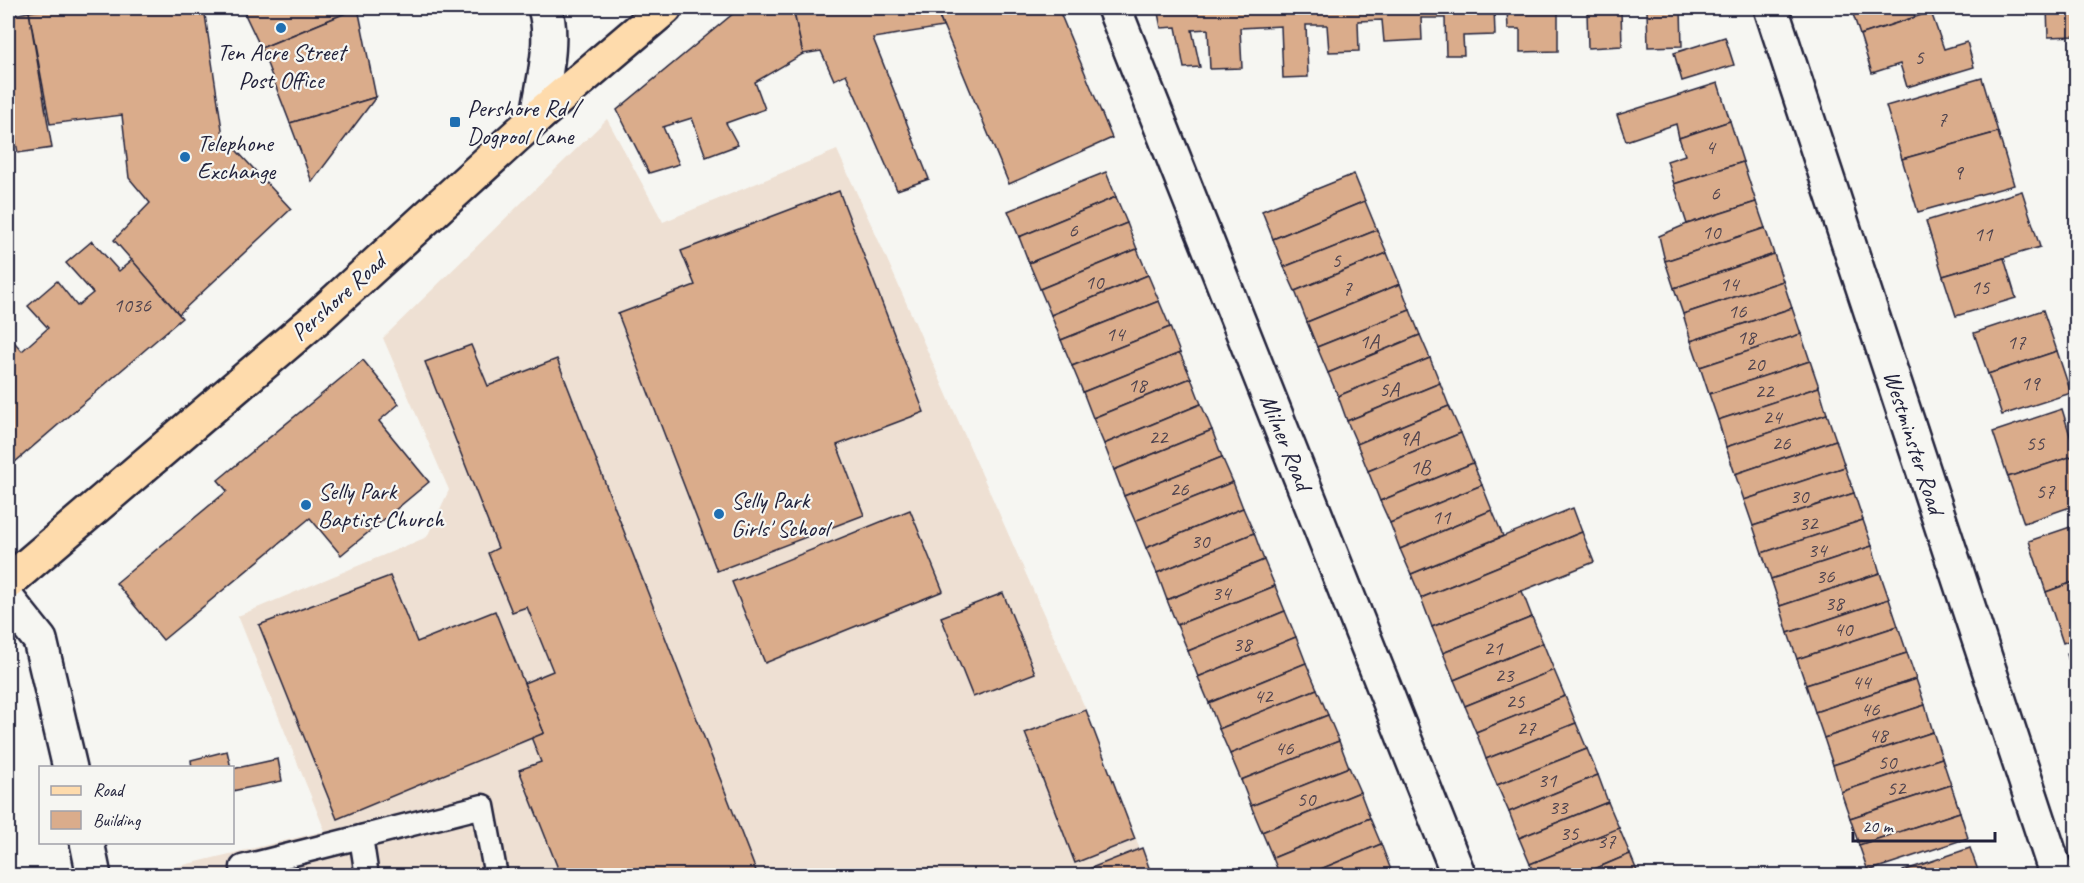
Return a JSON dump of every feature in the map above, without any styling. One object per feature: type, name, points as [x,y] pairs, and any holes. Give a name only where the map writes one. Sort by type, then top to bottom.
[{"type":"main road","name":"Pershore Road","points":[[8,582],[319,316],[538,116],[665,8]]},
{"type":"street","points":[[538,116],[549,21],[545,8]]},
{"type":"street","name":"Milner Road","points":[[1114,8],[1459,876]]},
{"type":"street","name":"Westminster Road","points":[[1771,8],[2057,876]]},
{"type":"street","points":[[8,600],[40,640],[70,766]]},
{"type":"street","points":[[87,844],[94,876]]},
{"type":"lane","points":[[244,876],[242,867],[483,806],[496,876]]},
{"type":"lane","points":[[361,837],[367,876]]},
{"type":"shaded area","name":"Selly Park Girls' School","points":[[607,119],[663,222],[837,150],[1086,710],[1150,875],[138,876],[325,831],[238,616],[427,537],[449,490],[383,338]]},
{"type":"building","name":"Telephone Exchange","points":[[61,8],[204,8],[223,136],[291,209],[179,314],[114,240],[150,203],[129,178],[122,115],[50,124],[29,12]]},
{"type":"building","name":"Ten Acre Street Post Office","points":[[242,8],[358,8],[261,48]]},
{"type":"building","points":[[358,8],[376,97],[290,123],[261,48]]},
{"type":"building","points":[[740,8],[793,8],[803,54],[755,82],[765,109],[726,123],[738,145],[706,157],[692,118],[663,127],[679,164],[649,173],[617,110]]},
{"type":"building","points":[[793,8],[936,8],[943,27],[873,38],[929,179],[897,190],[846,74],[834,80],[821,51],[803,54]]},
{"type":"building","points":[[936,8],[1058,8],[1112,138],[1009,184]]},
{"type":"building","points":[[1157,8],[1494,8],[1495,35],[1463,36],[1464,55],[1446,55],[1445,18],[1421,18],[1422,40],[1384,42],[1382,20],[1358,21],[1359,51],[1329,52],[1327,25],[1306,25],[1308,77],[1283,78],[1281,26],[1240,28],[1242,68],[1210,69],[1208,29],[1192,30],[1200,67],[1184,68],[1176,27],[1161,28]]},
{"type":"building","points":[[1507,8],[1695,9],[1681,9],[1682,46],[1648,47],[1647,10],[1621,10],[1622,46],[1588,48],[1587,11],[1558,12],[1558,51],[1520,52],[1520,29],[1508,29]]},
{"type":"building","points":[[1851,8],[1912,8],[1915,17],[1860,35]]},
{"type":"building","points":[[2047,8],[2076,8],[2076,36],[2048,37]]},
{"type":"building","points":[[29,12],[52,148],[18,153],[14,132],[8,134],[8,16]]},
{"type":"building","points":[[1931,12],[1944,49],[1967,42],[1974,67],[1907,87],[1900,64],[1872,73],[1860,35]]},
{"type":"building","points":[[1725,37],[1734,65],[1682,81],[1674,53]]},
{"type":"building","points":[[1982,78],[1998,132],[1902,159],[1886,106]]},
{"type":"building","points":[[1718,83],[1730,121],[1679,138],[1676,124],[1626,141],[1617,115]]},
{"type":"building","points":[[376,97],[312,182],[290,123]]},
{"type":"building","points":[[1730,121],[1743,162],[1674,184],[1667,161],[1685,155],[1679,138]]},
{"type":"building","points":[[1998,132],[2014,185],[1918,212],[1902,159]]},
{"type":"building","points":[[1743,162],[1756,202],[1687,224],[1674,184]]},
{"type":"building","points":[[1106,172],[1116,197],[1019,237],[1008,211]]},
{"type":"building","points":[[1354,174],[1365,201],[1273,239],[1262,211]]},
{"type":"building","points":[[839,191],[924,412],[837,445],[864,515],[717,571],[618,314],[695,285],[681,251]]},
{"type":"building","points":[[2022,191],[2040,247],[1943,276],[1926,221]]},
{"type":"building","points":[[1116,197],[1127,223],[1029,263],[1019,237]]},
{"type":"building","points":[[1365,201],[1377,230],[1284,267],[1273,239]]},
{"type":"building","points":[[1756,202],[1765,228],[1665,261],[1659,236],[1687,224]]},
{"type":"building","points":[[1127,223],[1137,249],[1040,289],[1029,263]]},
{"type":"building","points":[[1765,228],[1774,254],[1674,288],[1665,261]]},
{"type":"building","points":[[1377,230],[1387,253],[1295,291],[1284,267]]},
{"type":"building","points":[[92,241],[119,271],[132,260],[182,318],[8,468],[8,335],[22,351],[48,328],[28,306],[57,281],[77,306],[93,293],[66,263]]},
{"type":"building","points":[[1137,249],[1148,275],[1051,315],[1040,289]]},
{"type":"building","points":[[1387,253],[1400,284],[1307,322],[1295,291]]},
{"type":"building","points":[[1774,254],[1783,281],[1683,314],[1674,288]]},
{"type":"building","points":[[2004,258],[2016,298],[1956,316],[1943,276]]},
{"type":"building","points":[[1148,275],[1159,301],[1061,340],[1051,315]]},
{"type":"building","points":[[1783,281],[1792,308],[1691,341],[1683,314]]},
{"type":"building","points":[[1400,284],[1410,310],[1317,347],[1307,322]]},
{"type":"building","points":[[1159,301],[1170,327],[1072,366],[1061,340]]},
{"type":"building","points":[[1792,308],[1801,334],[1700,367],[1691,341]]},
{"type":"building","points":[[1410,310],[1420,335],[1328,373],[1317,347]]},
{"type":"building","points":[[2043,310],[2057,351],[1988,374],[1974,333]]},
{"type":"building","points":[[1170,327],[1180,353],[1083,392],[1072,366]]},
{"type":"building","points":[[1801,334],[1810,361],[1709,394],[1700,367]]},
{"type":"building","points":[[1420,335],[1430,358],[1338,396],[1328,373]]},
{"type":"building","points":[[471,345],[488,386],[557,359],[758,876],[561,876],[519,770],[541,762],[531,737],[544,733],[524,683],[553,671],[527,607],[512,612],[488,553],[498,548],[425,362]]},
{"type":"building","points":[[2057,351],[2071,393],[2002,415],[1988,374]]},
{"type":"building","points":[[1180,353],[1191,378],[1093,418],[1083,392]]},
{"type":"building","points":[[1430,358],[1440,383],[1347,421],[1338,396]]},
{"type":"building","name":"Selly Park Baptist Church","points":[[363,360],[399,404],[379,421],[429,482],[341,555],[310,518],[163,640],[116,583],[227,491],[218,480]]},
{"type":"building","points":[[1810,361],[1819,387],[1718,420],[1709,394]]},
{"type":"building","points":[[1191,378],[1201,404],[1104,444],[1093,418]]},
{"type":"building","points":[[1440,383],[1449,406],[1357,444],[1347,421]]},
{"type":"building","points":[[1819,387],[1827,414],[1726,447],[1718,420]]},
{"type":"building","points":[[1201,404],[1212,430],[1114,470],[1104,444]]},
{"type":"building","points":[[1449,406],[1461,433],[1368,471],[1357,444]]},
{"type":"building","points":[[2062,409],[2076,455],[2008,477],[1993,432]]},
{"type":"building","points":[[1827,414],[1836,440],[1735,474],[1726,447]]},
{"type":"building","points":[[1212,430],[1222,457],[1124,496],[1114,470]]},
{"type":"building","points":[[1461,433],[1473,463],[1380,501],[1368,471]]},
{"type":"building","points":[[1836,440],[1845,467],[1744,500],[1735,474]]},
{"type":"building","points":[[2076,455],[2076,505],[2024,523],[2008,477]]},
{"type":"building","points":[[1222,457],[1233,482],[1135,521],[1124,496]]},
{"type":"building","points":[[1473,463],[1482,485],[1390,523],[1380,501]]},
{"type":"building","points":[[1845,467],[1854,493],[1753,526],[1744,500]]},
{"type":"building","points":[[1233,482],[1243,508],[1146,548],[1135,521]]},
{"type":"building","points":[[1482,485],[1492,510],[1400,549],[1390,523]]},
{"type":"building","points":[[1854,493],[1863,520],[1762,553],[1753,526]]},
{"type":"building","points":[[1243,508],[1254,533],[1157,573],[1146,548]]},
{"type":"building","points":[[1573,508],[1582,532],[1421,598],[1411,574]]},
{"type":"building","points":[[910,510],[943,591],[765,663],[732,582]]},
{"type":"building","points":[[1492,510],[1503,536],[1411,574],[1400,549]]},
{"type":"building","points":[[1863,520],[1872,546],[1771,579],[1762,553]]},
{"type":"building","points":[[2076,525],[2076,581],[2046,592],[2029,541]]},
{"type":"building","points":[[1582,532],[1594,562],[1432,627],[1421,598]]},
{"type":"building","points":[[1254,533],[1264,560],[1167,600],[1157,573]]},
{"type":"building","points":[[1872,546],[1880,573],[1780,606],[1771,579]]},
{"type":"building","points":[[1264,560],[1275,586],[1177,625],[1167,600]]},
{"type":"building","points":[[1880,573],[1889,599],[1788,633],[1780,606]]},
{"type":"building","points":[[390,576],[417,642],[495,611],[544,733],[337,819],[259,625]]},
{"type":"building","points":[[2076,581],[2076,638],[2063,643],[2046,592]]},
{"type":"building","points":[[1275,586],[1285,611],[1188,651],[1177,625]]},
{"type":"building","points":[[1522,591],[1532,617],[1443,653],[1432,627]]},
{"type":"building","points":[[1003,593],[1035,673],[973,697],[941,617]]},
{"type":"building","points":[[1889,599],[1898,626],[1797,659],[1788,633]]},
{"type":"building","points":[[1285,611],[1296,637],[1198,677],[1188,651]]},
{"type":"building","points":[[1532,617],[1543,643],[1454,680],[1443,653]]},
{"type":"building","points":[[1898,626],[1907,653],[1806,685],[1797,659]]},
{"type":"building","points":[[1296,637],[1306,663],[1209,703],[1198,677]]},
{"type":"building","points":[[1543,643],[1554,670],[1465,706],[1454,680]]},
{"type":"building","points":[[2076,651],[2076,687],[2067,654]]},
{"type":"building","points":[[1907,653],[1916,679],[1815,712],[1806,685]]},
{"type":"building","points":[[1306,663],[1317,689],[1219,729],[1209,703]]},
{"type":"building","points":[[1554,670],[1565,696],[1476,732],[1465,706]]},
{"type":"building","points":[[1916,679],[1925,705],[1824,738],[1815,712]]},
{"type":"building","points":[[1317,689],[1328,715],[1230,754],[1219,729]]},
{"type":"building","points":[[1565,696],[1576,723],[1486,759],[1476,732]]},
{"type":"building","points":[[1925,705],[1933,732],[1833,765],[1824,738]]},
{"type":"building","points":[[1086,710],[1135,839],[1075,863],[1025,733]]},
{"type":"building","points":[[1328,715],[1339,741],[1241,780],[1230,754]]},
{"type":"building","points":[[1576,723],[1587,749],[1497,785],[1486,759]]},
{"type":"building","points":[[1933,732],[1942,758],[1841,792],[1833,765]]},
{"type":"building","points":[[1339,741],[1349,767],[1251,806],[1241,780]]},
{"type":"building","points":[[1587,749],[1598,775],[1509,812],[1497,785]]},
{"type":"building","points":[[227,751],[231,766],[192,766],[191,760]]},
{"type":"building","points":[[1942,758],[1951,785],[1850,818],[1841,792]]},
{"type":"building","points":[[278,759],[282,781],[234,791],[234,769]]},
{"type":"building","points":[[1349,767],[1360,792],[1262,832],[1251,806]]},
{"type":"building","points":[[1598,775],[1608,802],[1519,838],[1509,812]]},
{"type":"building","points":[[1951,785],[1960,812],[1859,845],[1850,818]]},
{"type":"building","points":[[1360,792],[1370,818],[1273,858],[1262,832]]},
{"type":"building","points":[[1608,802],[1619,828],[1530,864],[1519,838]]},
{"type":"building","points":[[1960,812],[1968,838],[1868,871],[1859,845]]},
{"type":"building","points":[[1370,818],[1381,844],[1304,876],[1280,876],[1273,858]]},
{"type":"building","points":[[1619,828],[1630,854],[1578,876],[1534,876],[1530,864]]},
{"type":"building","points":[[1381,844],[1391,870],[1378,876],[1304,876]]},
{"type":"building","points":[[1142,848],[1152,876],[1071,876]]},
{"type":"building","points":[[1970,848],[1980,876],[1905,876],[1903,871]]},
{"type":"building","points":[[1630,854],[1639,876],[1578,876]]},
{"type":"place","name":"Ten Acre Street Post Office","points":[[281,28]]},
{"type":"place","name":"Pershore Rd / Dogpool Lane","points":[[455,122]]},
{"type":"place","name":"Telephone Exchange","points":[[185,157]]},
{"type":"place","name":"Selly Park Baptist Church","points":[[306,505]]},
{"type":"place","name":"Selly Park Girls' School","points":[[719,514]]}]
